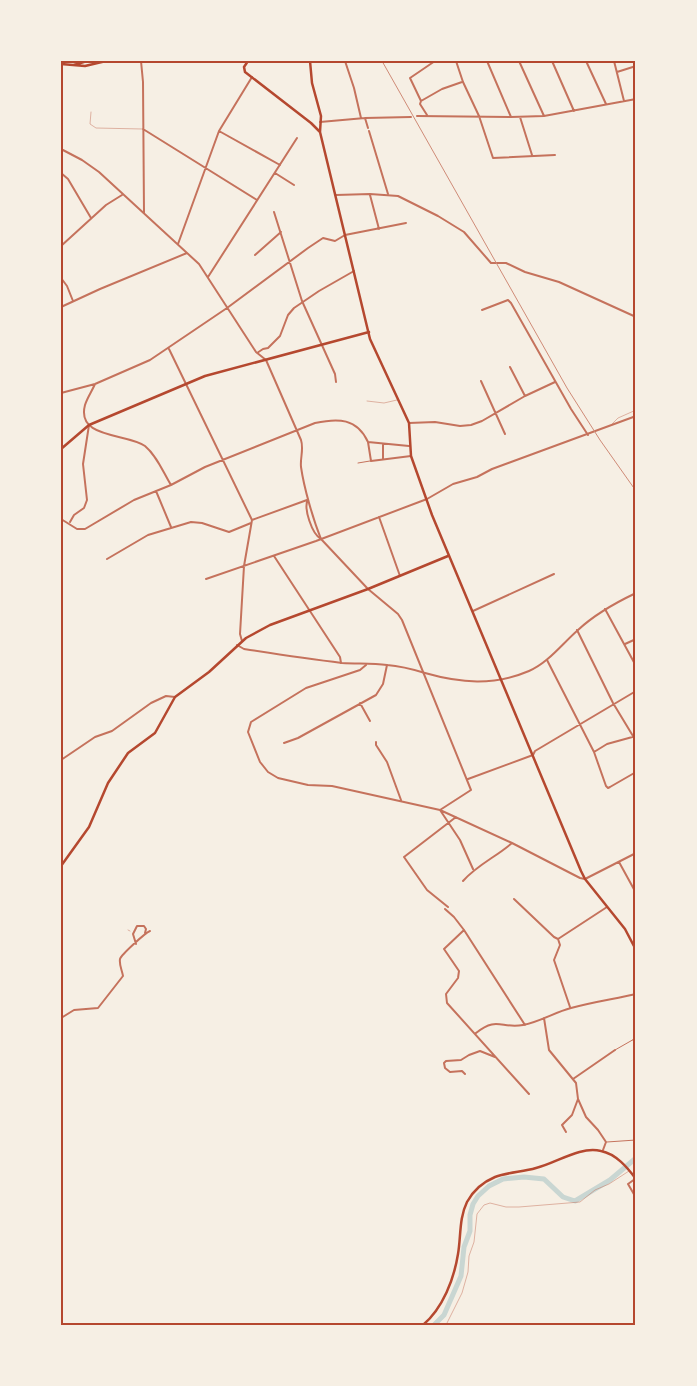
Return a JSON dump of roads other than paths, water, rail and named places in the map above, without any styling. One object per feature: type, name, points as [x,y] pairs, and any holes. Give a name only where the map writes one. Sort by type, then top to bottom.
[{"type":"main road","points":[[70,65],[87,61]]},
{"type":"main road","points":[[61,64],[93,65],[106,61]]},
{"type":"main road","points":[[248,61],[244,64],[245,72],[320,132]]},
{"type":"main road","points":[[310,61],[312,83],[319,107],[320,132],[368,332],[375,352],[409,423],[411,456],[448,556],[585,879],[625,930],[636,950]]},
{"type":"main road","points":[[311,123],[320,122]]},
{"type":"main road","points":[[61,449],[88,425],[205,376],[368,332]]},
{"type":"main road","points":[[61,866],[89,827],[112,776],[131,750],[155,733],[175,697],[209,672],[242,641],[262,629],[448,556]]},
{"type":"main road","points":[[423,1325],[428,1323],[451,1282],[458,1256],[463,1212],[476,1190],[496,1177],[537,1168],[585,1150],[602,1151],[617,1159],[634,1174],[636,1179]]},
{"type":"street","points":[[140,61],[143,82],[144,213]]},
{"type":"street","points":[[345,61],[361,118]]},
{"type":"street","points":[[426,115],[410,78],[434,61]]},
{"type":"street","points":[[456,61],[493,158],[555,155]]},
{"type":"street","points":[[487,61],[511,117]]},
{"type":"street","points":[[519,61],[544,116]]},
{"type":"street","points":[[552,61],[574,111]]},
{"type":"street","points":[[586,61],[606,104]]},
{"type":"street","points":[[614,61],[624,101]]},
{"type":"street","points":[[617,72],[636,66]]},
{"type":"street","points":[[178,244],[219,132],[252,77]]},
{"type":"street","points":[[421,101],[442,89],[463,82]]},
{"type":"street","points":[[417,116],[544,116],[636,99]]},
{"type":"street","points":[[320,122],[361,118],[411,117]]},
{"type":"street","points":[[520,117],[532,155]]},
{"type":"street","points":[[365,118],[368,128]]},
{"type":"street","points":[[143,129],[258,200]]},
{"type":"street","points":[[369,131],[388,194]]},
{"type":"street","points":[[219,132],[280,165]]},
{"type":"street","points":[[208,276],[297,138]]},
{"type":"street","points":[[61,149],[99,172],[199,264],[257,353],[266,360],[303,447],[301,464],[321,539]]},
{"type":"street","points":[[61,173],[68,179],[91,218]]},
{"type":"street","points":[[275,173],[294,186]]},
{"type":"street","points":[[61,246],[106,205],[123,194]]},
{"type":"street","points":[[370,194],[379,229]]},
{"type":"street","points":[[336,195],[388,194],[398,196],[464,232],[491,263],[506,263],[525,272],[560,282],[636,317]]},
{"type":"street","points":[[274,212],[302,301],[335,374],[336,382]]},
{"type":"street","points":[[61,393],[95,384],[150,360],[227,308],[290,260],[324,238],[335,241],[345,235],[406,223]]},
{"type":"street","points":[[255,255],[281,232]]},
{"type":"street","points":[[61,307],[187,254]]},
{"type":"street","points":[[257,353],[263,348],[268,348],[280,336],[288,315],[302,301],[354,272]]},
{"type":"street","points":[[61,278],[73,302]]},
{"type":"street","points":[[482,310],[508,300],[555,382],[588,434]]},
{"type":"street","points":[[168,348],[224,460],[251,522],[244,566],[240,634],[242,641]]},
{"type":"street","points":[[510,367],[525,396]]},
{"type":"street","points":[[480,381],[506,434]]},
{"type":"street","points":[[409,423],[435,422],[466,426],[482,421],[525,396],[555,382]]},
{"type":"street","points":[[95,384],[85,406],[84,417],[88,425],[98,432],[135,440],[145,446],[171,485]]},
{"type":"street","points":[[206,579],[321,539],[427,499],[457,482],[477,477],[636,416]]},
{"type":"street","points":[[61,519],[78,529],[86,528],[134,500],[171,485],[205,467],[297,430],[326,421],[345,420],[364,433],[368,442],[371,461]]},
{"type":"street","points":[[69,523],[84,508],[87,500],[83,464],[88,425]]},
{"type":"street","points":[[368,442],[409,446]]},
{"type":"street","points":[[382,444],[383,460]]},
{"type":"street","points":[[358,463],[411,456]]},
{"type":"street","points":[[156,491],[171,527]]},
{"type":"street","points":[[108,559],[148,535],[171,527],[190,522],[229,532],[309,499]]},
{"type":"street","points":[[309,499],[306,506],[313,531],[368,589],[400,616],[471,790],[440,810]]},
{"type":"street","points":[[379,517],[400,576]]},
{"type":"street","points":[[274,556],[340,657],[341,662]]},
{"type":"street","points":[[472,611],[554,574]]},
{"type":"street","points":[[238,645],[244,649],[341,662],[387,664],[469,682],[485,682],[528,672],[546,660],[578,630],[605,609],[636,593]]},
{"type":"street","points":[[605,609],[636,666]]},
{"type":"street","points":[[578,630],[613,704],[636,740]]},
{"type":"street","points":[[625,644],[636,639]]},
{"type":"street","points":[[546,660],[594,752],[607,788],[636,772]]},
{"type":"street","points":[[366,664],[360,670],[306,688],[251,722],[248,732],[260,762],[268,772],[278,778],[308,785],[332,786],[440,810],[512,843],[577,877],[585,879],[636,854]]},
{"type":"street","points":[[284,743],[298,738],[380,692],[384,684],[387,664]]},
{"type":"street","points":[[468,779],[533,755],[535,751],[636,691]]},
{"type":"street","points":[[61,760],[95,737],[112,731],[151,703],[166,696],[175,697]]},
{"type":"street","points":[[360,703],[370,721]]},
{"type":"street","points":[[594,752],[607,744],[635,736]]},
{"type":"street","points":[[376,742],[387,762],[401,800]]},
{"type":"street","points":[[440,810],[460,840],[473,869]]},
{"type":"street","points":[[448,907],[428,890],[404,857],[456,817]]},
{"type":"street","points":[[463,881],[473,869],[499,854],[512,843]]},
{"type":"street","points":[[619,862],[636,893]]},
{"type":"street","points":[[514,899],[558,939],[560,945],[554,960],[570,1008]]},
{"type":"street","points":[[558,939],[607,907]]},
{"type":"street","points":[[445,909],[464,930],[525,1025]]},
{"type":"street","points":[[136,944],[132,934],[137,926],[144,926],[146,929],[145,933]]},
{"type":"street","points":[[464,930],[444,949],[459,971],[458,978],[446,994],[447,1003],[529,1094]]},
{"type":"street","points":[[61,1018],[74,1010],[98,1008],[123,976],[120,963],[121,957],[145,933],[150,931]]},
{"type":"street","points":[[476,1034],[485,1026],[497,1023],[511,1027],[525,1025],[570,1008],[636,994]]},
{"type":"street","points":[[544,1018],[549,1050],[577,1085],[578,1099],[586,1117],[606,1142]]},
{"type":"street","points":[[573,1079],[636,1038]]},
{"type":"street","points":[[633,1040],[636,1045]]},
{"type":"street","points":[[464,1074],[462,1071],[450,1072],[445,1068],[444,1063],[446,1061],[461,1060],[480,1051],[497,1058]]},
{"type":"street","points":[[566,1132],[562,1125],[572,1115],[578,1099]]},
{"type":"street","points":[[606,1142],[636,1140]]},
{"type":"street","points":[[602,1151],[606,1142]]},
{"type":"street","points":[[635,1196],[628,1184],[636,1179]]},
{"type":"lane","points":[[91,112],[90,124],[96,128],[143,129]]},
{"type":"lane","points":[[367,401],[384,403],[398,400]]},
{"type":"lane","points":[[611,425],[618,418],[636,410]]},
{"type":"lane","points":[[446,1325],[462,1293],[468,1272],[469,1256],[474,1242],[477,1214],[484,1205],[490,1203],[506,1207],[520,1207],[580,1202],[595,1190],[609,1184],[629,1170]]},
{"type":"waterway","points":[[434,1325],[444,1315],[461,1276],[464,1247],[470,1231],[470,1215],[473,1204],[478,1196],[489,1186],[503,1179],[524,1177],[544,1179],[563,1197],[575,1201],[610,1180],[636,1158]]},
{"type":"railway","points":[[382,61],[567,388],[600,440],[636,491]]}]
